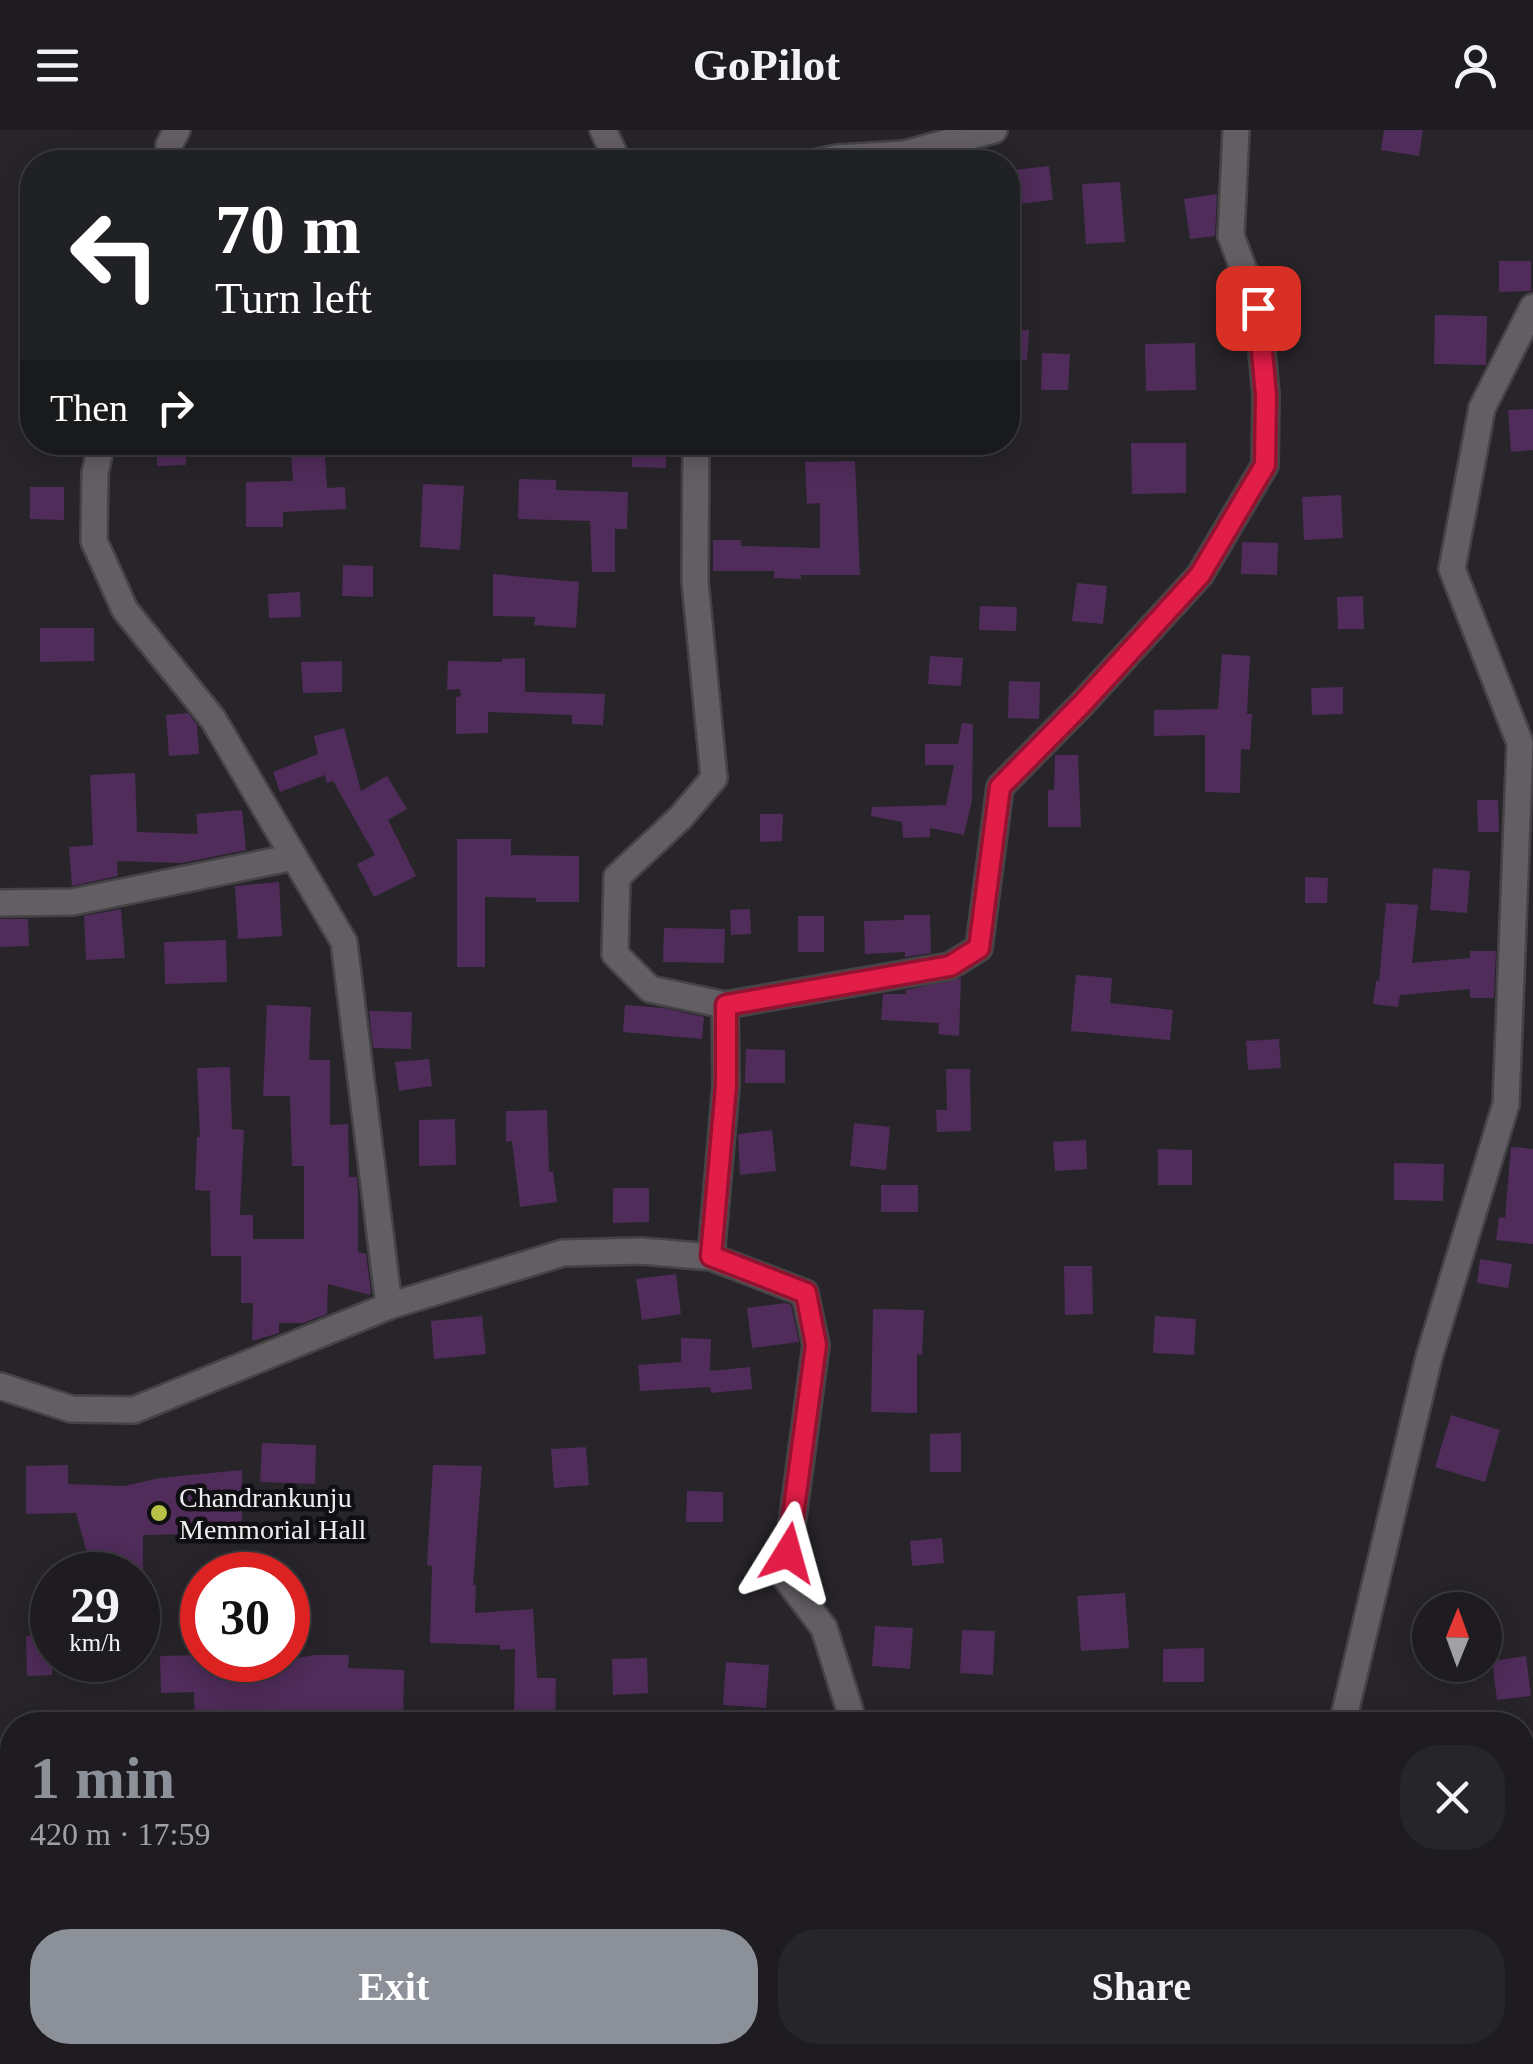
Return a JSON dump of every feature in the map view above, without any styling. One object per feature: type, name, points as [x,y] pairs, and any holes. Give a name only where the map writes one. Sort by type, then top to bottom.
[{"type":"street","points":[[919,150],[994,130]]},
{"type":"street","points":[[696,455],[695,581],[714,778],[681,817],[617,877],[615,954],[650,989],[726,1005],[950,966],[979,948],[1000,787],[1200,575],[1265,465],[1266,395],[1258,308],[1231,236],[1236,130]]},
{"type":"street","points":[[1345,1712],[1428,1357],[1506,1104],[1520,743],[1452,568],[1482,408],[1533,308]]},
{"type":"street","points":[[99,455],[95,474],[94,541],[124,610],[213,719],[344,942],[389,1306]]},
{"type":"street","points":[[0,903],[73,902],[294,857]]},
{"type":"street","points":[[711,1256],[726,1086],[726,1005]]},
{"type":"street","points":[[0,1386],[71,1409],[134,1410],[389,1306],[563,1253],[642,1250],[711,1256],[806,1293],[816,1345],[785,1577],[824,1628],[850,1712]]},
{"type":"building","points":[[1384,130],[1423,130],[1419,156],[1381,150]]},
{"type":"building","points":[[1049,166],[1053,200],[1020,204],[1020,169]]},
{"type":"building","points":[[1120,182],[1125,242],[1086,244],[1082,184]]},
{"type":"building","points":[[1217,194],[1215,236],[1190,239],[1184,199]]},
{"type":"building","points":[[1499,261],[1531,261],[1531,291],[1499,292]]},
{"type":"building","points":[[1435,315],[1487,316],[1486,365],[1434,364]]},
{"type":"building","points":[[1020,330],[1029,330],[1027,360],[1020,360]]},
{"type":"building","points":[[1195,343],[1196,390],[1146,391],[1145,344]]},
{"type":"building","points":[[1042,353],[1070,354],[1068,390],[1041,390]]},
{"type":"building","points":[[1533,409],[1533,450],[1511,452],[1508,410]]},
{"type":"building","points":[[1131,443],[1186,443],[1186,493],[1132,494]]},
{"type":"building","points":[[157,455],[186,455],[186,465],[157,466]]},
{"type":"building","points":[[291,455],[325,455],[327,488],[345,487],[346,509],[283,512],[283,527],[246,527],[246,482],[293,481]]},
{"type":"building","points":[[632,455],[666,455],[666,468],[632,467]]},
{"type":"building","points":[[855,461],[860,575],[801,575],[801,579],[774,578],[774,571],[713,571],[713,540],[741,540],[741,546],[820,548],[820,503],[807,504],[805,462]]},
{"type":"building","points":[[519,479],[556,480],[556,490],[628,492],[627,529],[615,529],[615,572],[592,572],[590,521],[518,519]]},
{"type":"building","points":[[423,484],[464,486],[460,550],[420,547]]},
{"type":"building","points":[[30,487],[64,487],[64,520],[30,519]]},
{"type":"building","points":[[1341,495],[1343,538],[1304,540],[1302,497]]},
{"type":"building","points":[[1242,542],[1278,543],[1277,575],[1241,574]]},
{"type":"building","points":[[343,565],[373,566],[373,597],[342,596]]},
{"type":"building","points":[[493,574],[579,582],[576,628],[534,625],[535,617],[493,616]]},
{"type":"building","points":[[1077,583],[1107,586],[1103,624],[1072,621]]},
{"type":"building","points":[[300,592],[301,617],[269,618],[268,594]]},
{"type":"building","points":[[1363,596],[1364,629],[1338,629],[1337,597]]},
{"type":"building","points":[[980,606],[1017,607],[1016,631],[979,630]]},
{"type":"building","points":[[40,628],[94,628],[94,661],[40,662]]},
{"type":"building","points":[[1222,654],[1250,656],[1250,750],[1241,749],[1240,793],[1205,792],[1205,735],[1154,736],[1154,710],[1218,709]]},
{"type":"building","points":[[930,656],[963,658],[961,686],[928,684]]},
{"type":"building","points":[[525,658],[525,692],[605,694],[603,725],[572,724],[572,715],[488,712],[488,733],[456,734],[456,697],[461,696],[460,689],[447,690],[448,661],[502,662]]},
{"type":"building","points":[[342,661],[342,692],[303,693],[301,662]]},
{"type":"building","points":[[1009,681],[1040,682],[1039,719],[1008,718]]},
{"type":"building","points":[[1343,687],[1343,714],[1312,715],[1311,688]]},
{"type":"building","points":[[188,713],[197,725],[199,754],[169,756],[166,715]]},
{"type":"building","points":[[962,723],[973,724],[972,800],[964,835],[930,828],[930,837],[903,838],[902,822],[871,816],[872,807],[946,805],[954,765],[925,765],[925,744],[958,744]]},
{"type":"building","points":[[344,728],[361,791],[387,776],[407,809],[388,820],[416,876],[374,897],[357,864],[375,855],[333,781],[327,783],[325,775],[280,792],[273,772],[318,754],[314,736]]},
{"type":"building","points":[[1055,755],[1078,755],[1081,827],[1048,827],[1048,790],[1054,790]]},
{"type":"building","points":[[135,773],[137,832],[198,834],[196,814],[242,810],[246,850],[182,863],[117,861],[118,876],[72,886],[69,847],[93,845],[90,775]]},
{"type":"building","points":[[1477,800],[1498,800],[1499,832],[1478,832]]},
{"type":"building","points":[[760,814],[783,814],[782,841],[760,842]]},
{"type":"building","points":[[457,839],[511,839],[511,855],[579,856],[579,902],[485,897],[485,967],[457,967]]},
{"type":"building","points":[[1433,868],[1470,871],[1467,913],[1430,910]]},
{"type":"building","points":[[1305,877],[1328,878],[1327,903],[1305,903]]},
{"type":"building","points":[[279,882],[282,936],[238,939],[235,886]]},
{"type":"building","points":[[1386,903],[1418,905],[1412,963],[1470,958],[1470,951],[1496,951],[1494,998],[1470,998],[1470,989],[1400,995],[1398,1007],[1373,1004],[1379,981]]},
{"type":"building","points":[[121,909],[125,958],[86,960],[84,916]]},
{"type":"building","points":[[750,909],[751,934],[731,935],[730,910]]},
{"type":"building","points":[[904,915],[930,915],[931,953],[905,957],[905,952],[865,954],[864,921],[904,920]]},
{"type":"building","points":[[798,916],[824,916],[824,952],[798,952]]},
{"type":"building","points":[[0,919],[28,919],[29,946],[0,947]]},
{"type":"building","points":[[664,928],[725,929],[724,963],[663,962]]},
{"type":"building","points":[[226,940],[227,982],[165,984],[164,942]]},
{"type":"building","points":[[1076,975],[1112,978],[1110,1003],[1173,1010],[1170,1040],[1071,1031]]},
{"type":"building","points":[[961,978],[959,1036],[938,1034],[939,1023],[881,1020],[883,994],[906,994],[906,990]]},
{"type":"building","points":[[267,1005],[311,1007],[309,1060],[330,1060],[330,1125],[348,1124],[349,1177],[357,1177],[358,1252],[366,1254],[371,1292],[370,1295],[328,1284],[327,1314],[303,1323],[279,1323],[279,1333],[252,1341],[253,1303],[241,1303],[241,1256],[211,1256],[210,1191],[195,1190],[200,1137],[197,1068],[230,1067],[232,1129],[244,1130],[240,1215],[253,1215],[253,1239],[304,1239],[304,1166],[292,1166],[290,1096],[263,1096]]},
{"type":"building","points":[[625,1005],[704,1017],[702,1039],[623,1032]]},
{"type":"building","points":[[369,1011],[412,1012],[411,1049],[373,1048]]},
{"type":"building","points":[[1279,1039],[1281,1068],[1248,1070],[1246,1041]]},
{"type":"building","points":[[746,1049],[785,1050],[785,1083],[745,1083]]},
{"type":"building","points":[[429,1059],[432,1086],[399,1091],[395,1062]]},
{"type":"building","points":[[946,1069],[970,1069],[971,1131],[937,1132],[936,1110],[947,1110]]},
{"type":"building","points":[[547,1110],[549,1172],[553,1171],[557,1202],[520,1207],[512,1141],[506,1142],[506,1111]]},
{"type":"building","points":[[455,1119],[456,1165],[419,1166],[419,1120]]},
{"type":"building","points":[[854,1123],[890,1127],[886,1170],[850,1166]]},
{"type":"building","points":[[772,1130],[776,1171],[740,1175],[738,1134]]},
{"type":"building","points":[[1086,1140],[1087,1169],[1055,1171],[1053,1142]]},
{"type":"building","points":[[1511,1147],[1533,1149],[1533,1244],[1496,1240],[1499,1217],[1505,1218]]},
{"type":"building","points":[[1158,1149],[1192,1150],[1192,1185],[1158,1185]]},
{"type":"building","points":[[1394,1163],[1444,1164],[1443,1201],[1394,1200]]},
{"type":"building","points":[[881,1185],[918,1185],[918,1212],[881,1212]]},
{"type":"building","points":[[613,1188],[649,1188],[649,1222],[613,1223]]},
{"type":"building","points":[[1480,1259],[1512,1264],[1508,1288],[1477,1283]]},
{"type":"building","points":[[1064,1266],[1092,1266],[1093,1314],[1065,1315]]},
{"type":"building","points":[[676,1274],[681,1314],[642,1320],[636,1279]]},
{"type":"building","points":[[791,1305],[799,1342],[752,1348],[747,1308]]},
{"type":"building","points":[[873,1309],[924,1310],[922,1355],[917,1354],[917,1413],[871,1412]]},
{"type":"building","points":[[482,1316],[486,1354],[434,1359],[431,1321]]},
{"type":"building","points":[[1155,1316],[1196,1319],[1194,1355],[1153,1353]]},
{"type":"building","points":[[681,1338],[711,1339],[710,1371],[750,1367],[752,1389],[711,1393],[710,1384],[640,1391],[638,1365],[681,1362]]},
{"type":"building","points":[[1451,1415],[1500,1430],[1485,1482],[1435,1467]]},
{"type":"building","points":[[961,1433],[961,1472],[930,1472],[930,1434]]},
{"type":"building","points":[[262,1443],[316,1445],[315,1484],[260,1482]]},
{"type":"building","points":[[586,1447],[589,1485],[554,1488],[551,1449]]},
{"type":"building","name":"Chandrankunju Memmorial Hall","points":[[68,1465],[68,1484],[124,1486],[160,1478],[242,1470],[242,1533],[143,1535],[143,1552],[87,1552],[76,1513],[26,1514],[26,1466]]},
{"type":"building","points":[[433,1465],[482,1466],[473,1585],[475,1613],[533,1609],[537,1678],[556,1678],[555,1712],[514,1712],[515,1649],[430,1643],[432,1566],[427,1565]]},
{"type":"building","points":[[687,1491],[723,1492],[723,1522],[686,1522]]},
{"type":"building","points":[[942,1538],[944,1563],[912,1566],[910,1541]]},
{"type":"building","points":[[1125,1593],[1129,1648],[1081,1651],[1077,1596]]},
{"type":"building","points":[[875,1626],[913,1628],[910,1669],[872,1666]]},
{"type":"building","points":[[962,1630],[995,1631],[993,1675],[960,1673]]},
{"type":"building","points":[[26,1636],[30,1636],[30,1676]]},
{"type":"building","points":[[1204,1648],[1204,1682],[1163,1682],[1163,1649]]},
{"type":"building","points":[[314,1655],[349,1655],[348,1668],[404,1670],[403,1712],[195,1712],[194,1692],[161,1693],[160,1656],[180,1656],[180,1682],[310,1682],[310,1656]]},
{"type":"building","points":[[1526,1656],[1531,1696],[1497,1700],[1495,1682],[1502,1682],[1502,1660]]},
{"type":"building","points":[[647,1658],[648,1693],[613,1695],[612,1659]]},
{"type":"building","points":[[726,1662],[769,1665],[766,1708],[723,1705]]},
{"type":"place","name":"Chandrankunju Memmorial Hall","points":[[159,1513]]},
{"type":"route","points":[[788,1553],[816,1345],[806,1293],[711,1256],[726,1086],[726,1005],[897,972],[950,966],[979,948],[1000,787],[1200,575],[1265,465],[1266,395],[1258,308]]}]
